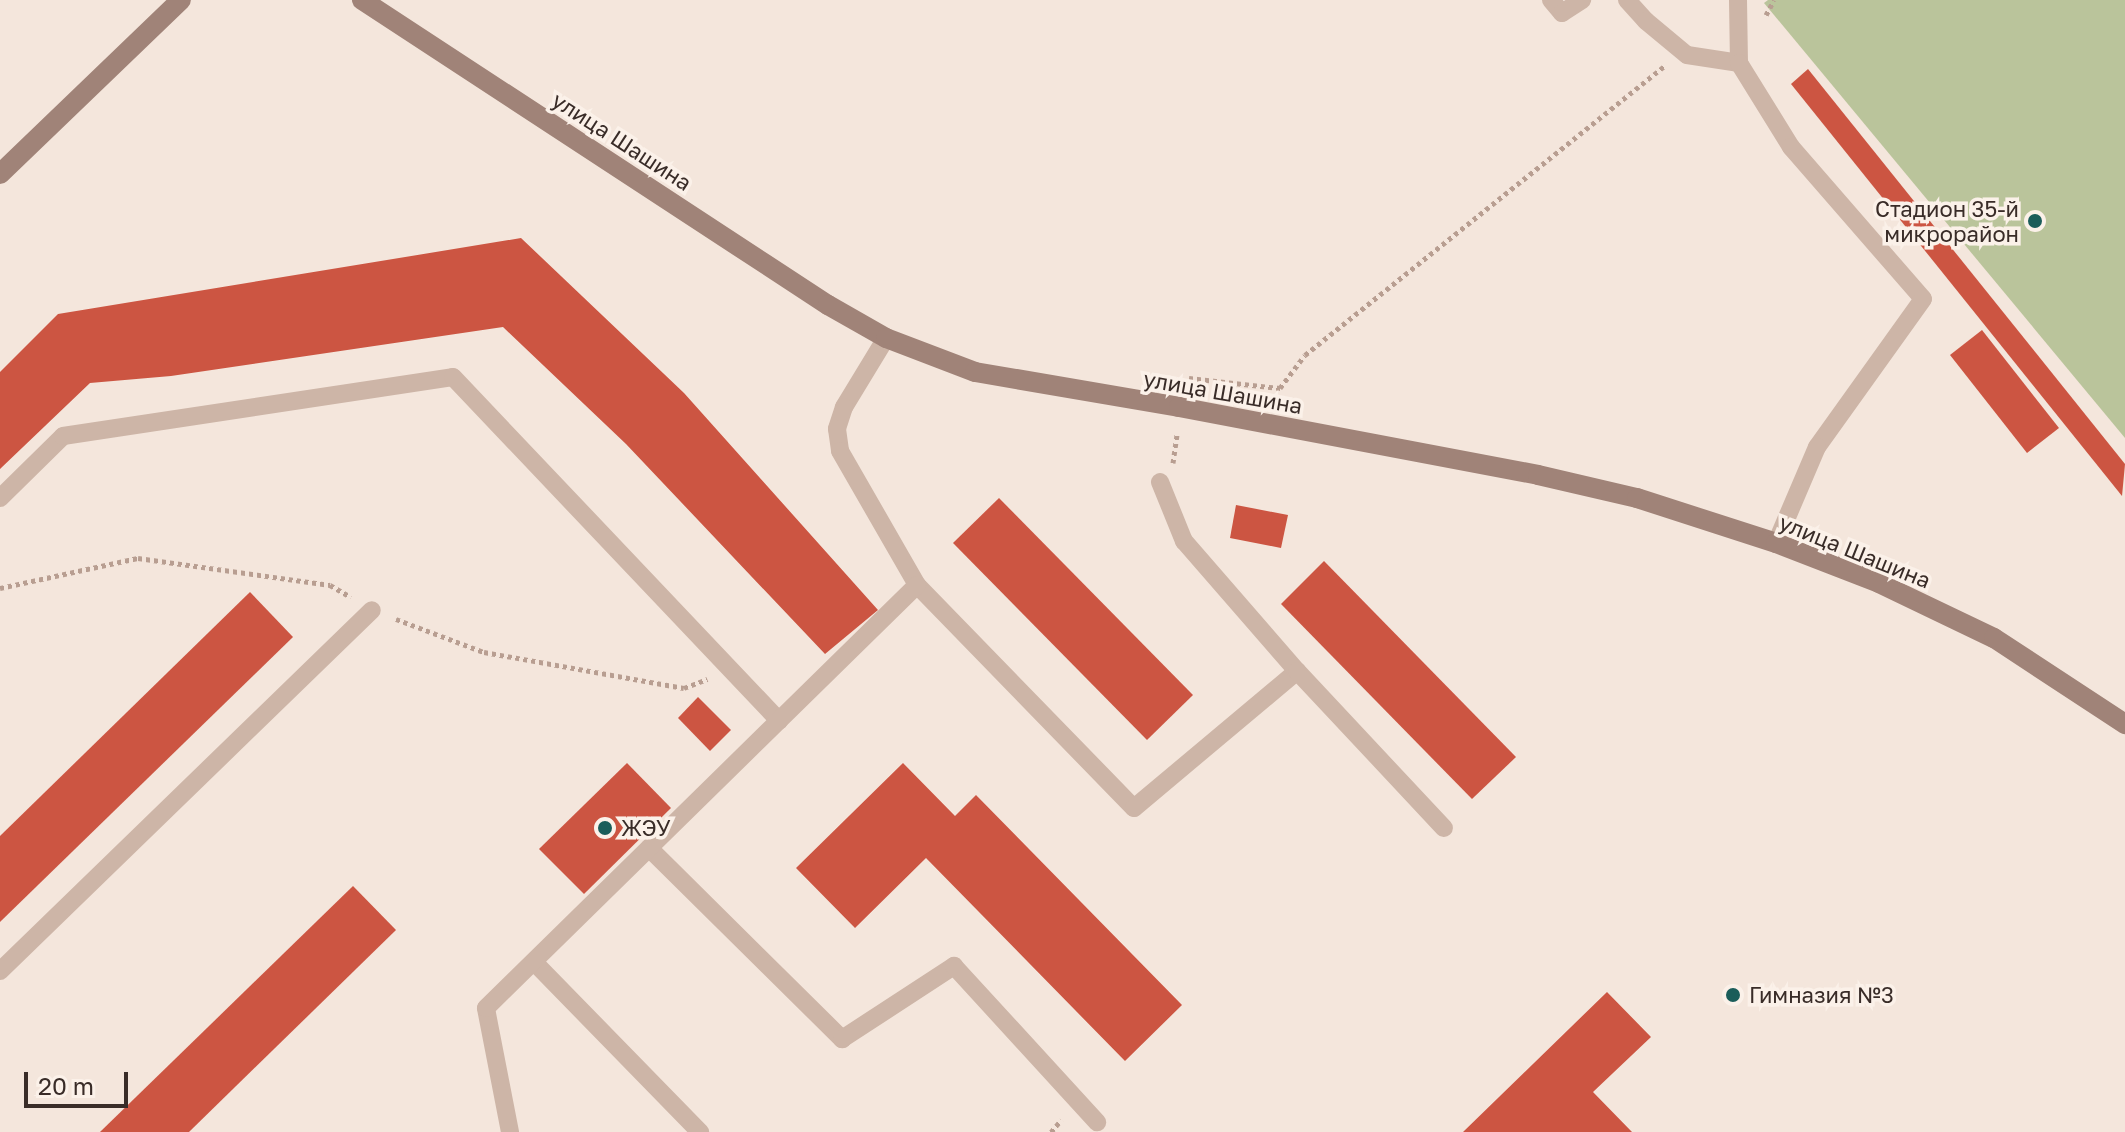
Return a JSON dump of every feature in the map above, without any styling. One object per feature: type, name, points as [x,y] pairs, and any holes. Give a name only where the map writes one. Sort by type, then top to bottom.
[{"type":"street","points":[[0,174],[181,0]]},
{"type":"street","name":"улица Шашина","points":[[362,0],[814,296],[886,338],[975,372],[1538,475],[1637,498],[1776,543],[1879,583],[1994,638],[2125,724]]},
{"type":"lane","points":[[1551,0],[1562,13],[1582,0]]},
{"type":"lane","points":[[1627,0],[1646,21],[1687,55],[1739,63]]},
{"type":"lane","points":[[1738,0],[1739,63],[1791,147],[1923,299],[1817,447],[1776,543]]},
{"type":"lane","points":[[886,338],[844,407],[837,429],[840,451],[917,585],[1134,808],[1297,671]]},
{"type":"lane","points":[[0,498],[63,436],[453,377],[779,721]]},
{"type":"lane","points":[[1166,475],[1184,541],[1297,671],[1444,828]]},
{"type":"lane","points":[[510,1132],[486,1008],[917,585]]},
{"type":"lane","points":[[0,971],[372,610]]},
{"type":"lane","points":[[649,848],[842,1039],[954,966],[1097,1122]]},
{"type":"lane","points":[[534,962],[700,1132]]},
{"type":"path","points":[[1739,63],[1774,0]]},
{"type":"path","points":[[1166,475],[1183,377],[1280,388],[1305,355],[1675,57]]},
{"type":"green space","name":"Стадион 35-й микрорайон","points":[[1768,0],[2125,0],[2125,438],[1764,3]]},
{"type":"building","points":[[1808,69],[2125,464],[2122,496],[1791,84]]},
{"type":"building","points":[[521,238],[684,393],[878,610],[825,654],[626,444],[503,327],[171,376],[90,383],[0,469],[0,372],[58,314]]},
{"type":"building","points":[[1982,330],[2059,428],[2027,453],[1950,355]]},
{"type":"building","points":[[999,498],[1193,695],[1147,740],[953,543]]},
{"type":"building","points":[[1236,505],[1288,515],[1281,548],[1230,538]]},
{"type":"building","points":[[1324,561],[1516,757],[1472,799],[1281,604]]},
{"type":"building","points":[[250,592],[293,637],[0,922],[0,836]]},
{"type":"building","points":[[698,697],[731,730],[710,751],[678,718]]},
{"type":"building","name":"ЖЭУ","points":[[627,763],[671,808],[584,894],[539,849]]},
{"type":"building","points":[[903,763],[955,816],[976,795],[1182,1005],[1125,1061],[926,858],[855,928],[796,868]]},
{"type":"building","points":[[353,886],[396,930],[189,1132],[100,1132]]},
{"type":"building","points":[[1607,992],[1651,1037],[1593,1092],[1632,1132],[1463,1132]]},
{"type":"place","name":"Стадион 35-й микрорайон","points":[[2035,221]]},
{"type":"place","name":"ЖЭУ","points":[[605,828]]},
{"type":"place","name":"Гимназия №3","points":[[1733,995]]}]
